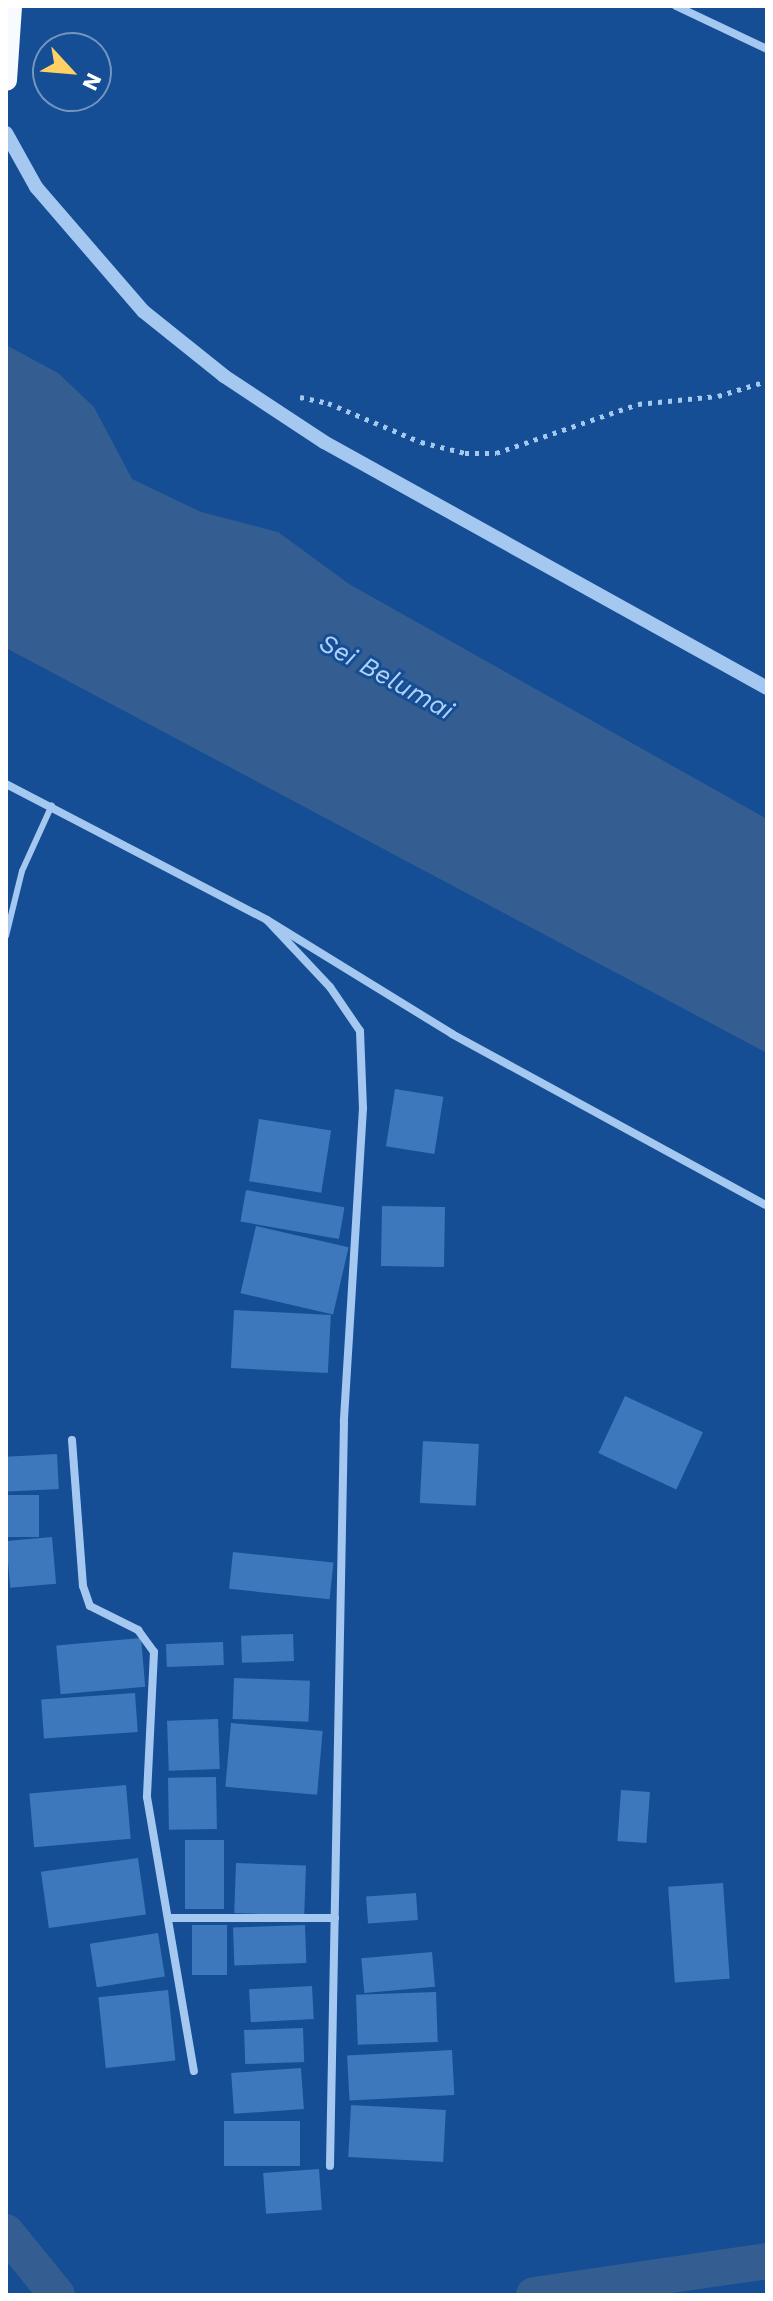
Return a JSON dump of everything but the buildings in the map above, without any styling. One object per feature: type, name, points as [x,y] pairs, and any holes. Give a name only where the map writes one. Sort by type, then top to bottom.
[{"type":"highway","points":[[6,80],[11,6]]},
{"type":"street","points":[[676,6],[767,49]]},
{"type":"street","points":[[6,133],[36,187],[143,311],[266,407],[592,595],[767,688]]},
{"type":"street","points":[[6,784],[52,805],[267,920],[452,1034],[767,1206]]},
{"type":"street","points":[[267,920],[330,987],[360,1031],[363,1108],[344,1422],[330,2166]]},
{"type":"street","points":[[72,1440],[83,1586],[90,1606],[138,1630],[154,1652],[147,1797],[171,1918],[194,2071]]},
{"type":"street","points":[[171,1918],[335,1918]]},
{"type":"lane","points":[[6,936],[22,871],[52,805]]},
{"type":"path","points":[[266,407],[291,395],[328,403],[421,442],[465,453],[496,453],[638,404],[718,396],[767,381]]},
{"type":"water","name":"Sei Belumai","points":[[6,345],[58,373],[94,407],[132,479],[201,512],[278,532],[349,584],[767,819],[767,1053],[6,648]]},
{"type":"waterway","points":[[6,2232],[57,2295]]},
{"type":"waterway","points":[[534,2295],[767,2261]]}]
